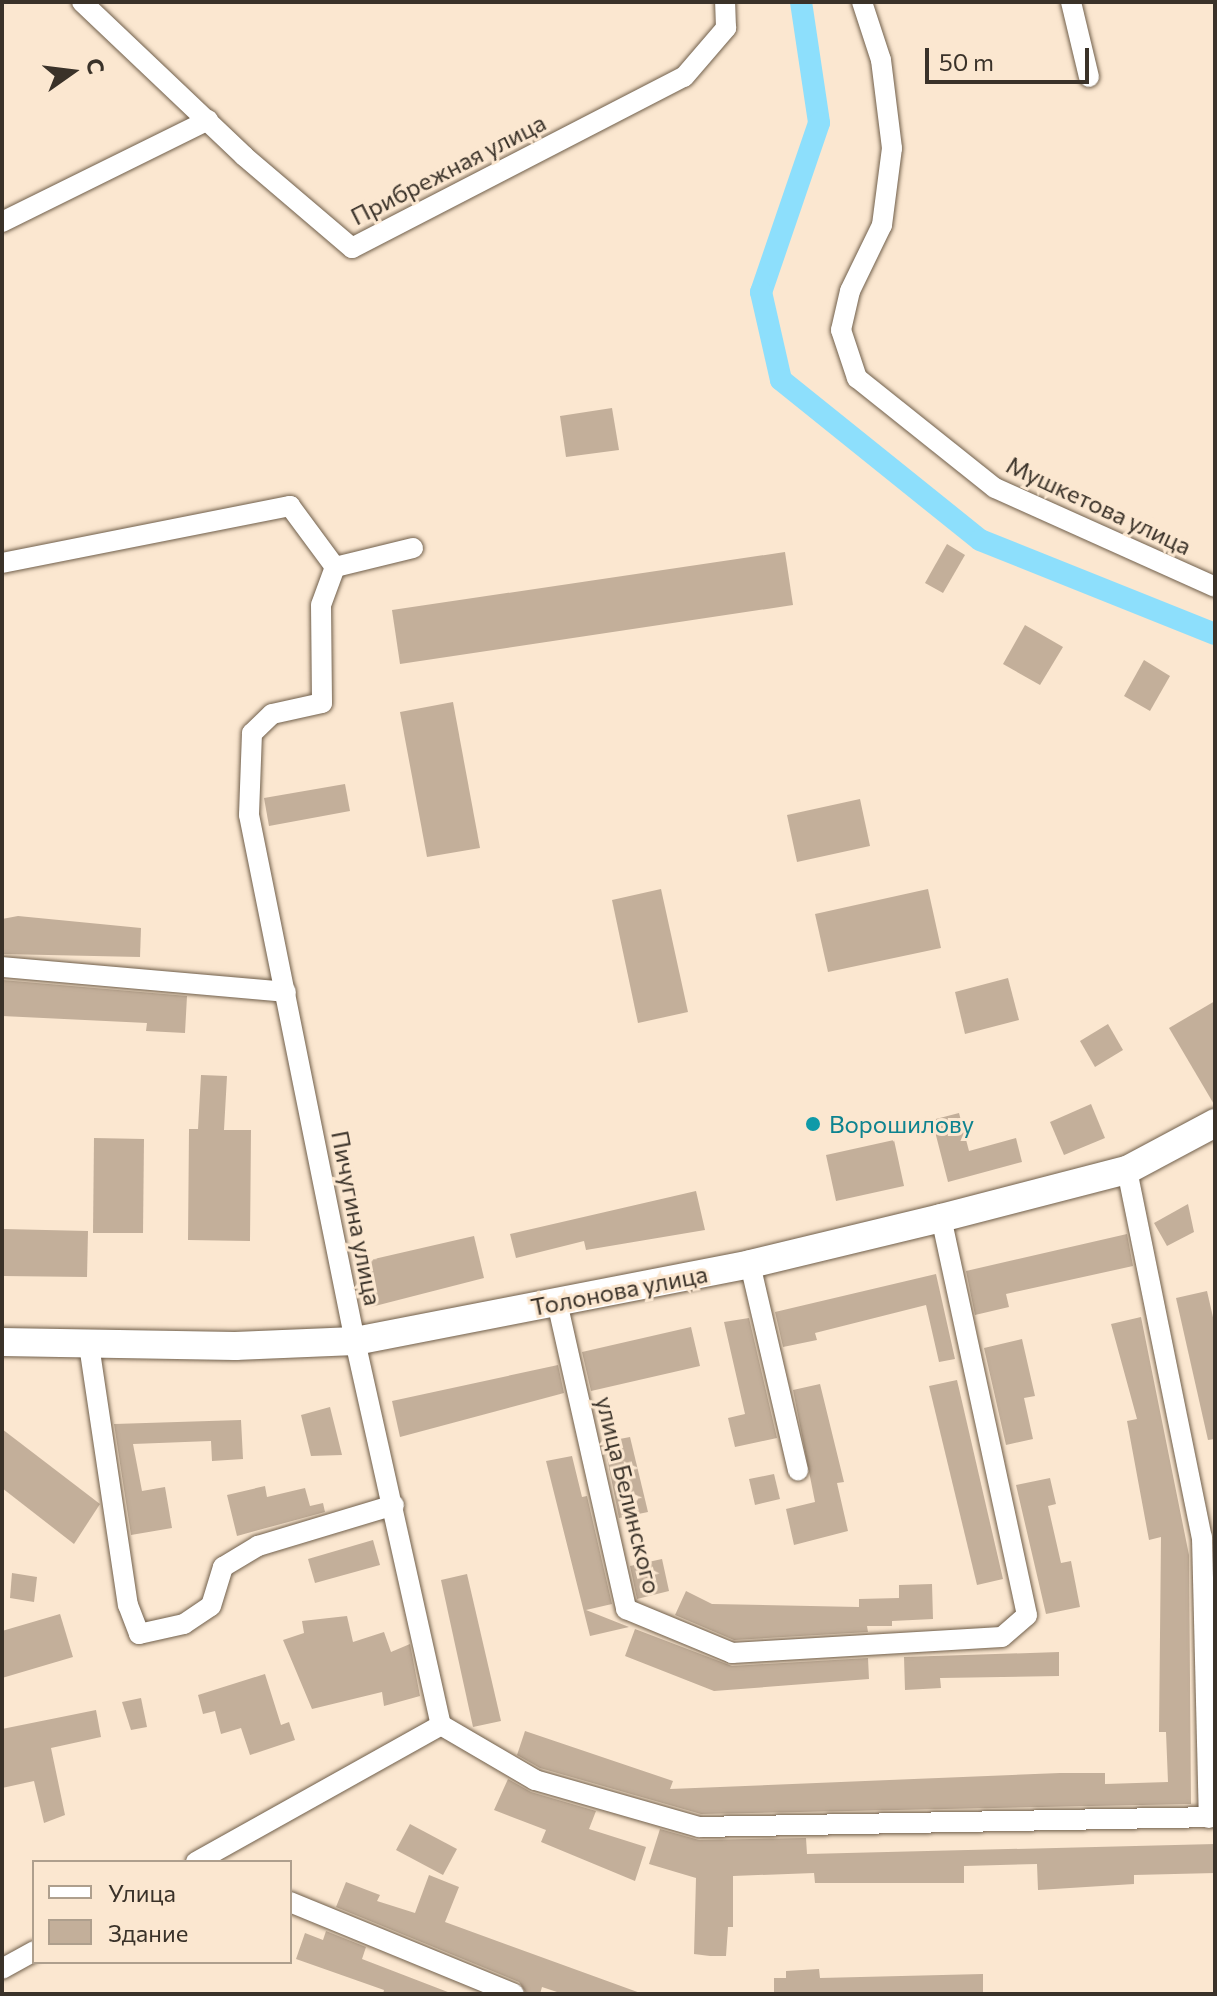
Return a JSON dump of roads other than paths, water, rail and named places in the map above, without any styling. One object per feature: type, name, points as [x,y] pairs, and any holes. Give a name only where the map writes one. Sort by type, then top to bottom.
[{"type":"main road","name":"Толонова улица","points":[[2,1342],[89,1345],[355,1341],[750,1264],[941,1218],[1127,1170],[1215,1123]]},
{"type":"street","name":"Прибрежная улица","points":[[82,2],[352,248],[684,77],[726,28],[725,2]]},
{"type":"street","name":"Мушкетова улица","points":[[862,2],[881,60],[892,148],[882,225],[850,291],[841,330],[857,378],[995,488],[1215,587]]},
{"type":"street","points":[[1071,2],[1089,77]]},
{"type":"street","points":[[2,222],[208,120]]},
{"type":"street","points":[[2,563],[290,506],[335,567],[413,548]]},
{"type":"street","name":"Пичугина улица","points":[[335,567],[321,605],[322,703],[272,714],[252,733],[249,815],[355,1341],[441,1725]]},
{"type":"street","points":[[2,967],[286,992]]},
{"type":"street","points":[[200,1860],[441,1725],[535,1780],[699,1827],[1212,1818],[1209,1537],[1127,1170]]},
{"type":"street","name":"улица Белинского","points":[[557,1302],[626,1609],[732,1653],[1002,1637],[1027,1615],[941,1218]]},
{"type":"street","points":[[750,1264],[798,1470]]},
{"type":"street","points":[[89,1345],[128,1605],[139,1634],[184,1624],[211,1606],[223,1567],[258,1546],[394,1505]]},
{"type":"street","points":[[292,1903],[514,1994]]},
{"type":"street","points":[[2,1969],[32,1952]]},
{"type":"waterway","points":[[801,2],[819,123],[761,292],[781,380],[980,540],[1215,634]]},
{"type":"place","name":"Ворошилову","points":[[813,1124]]}]
